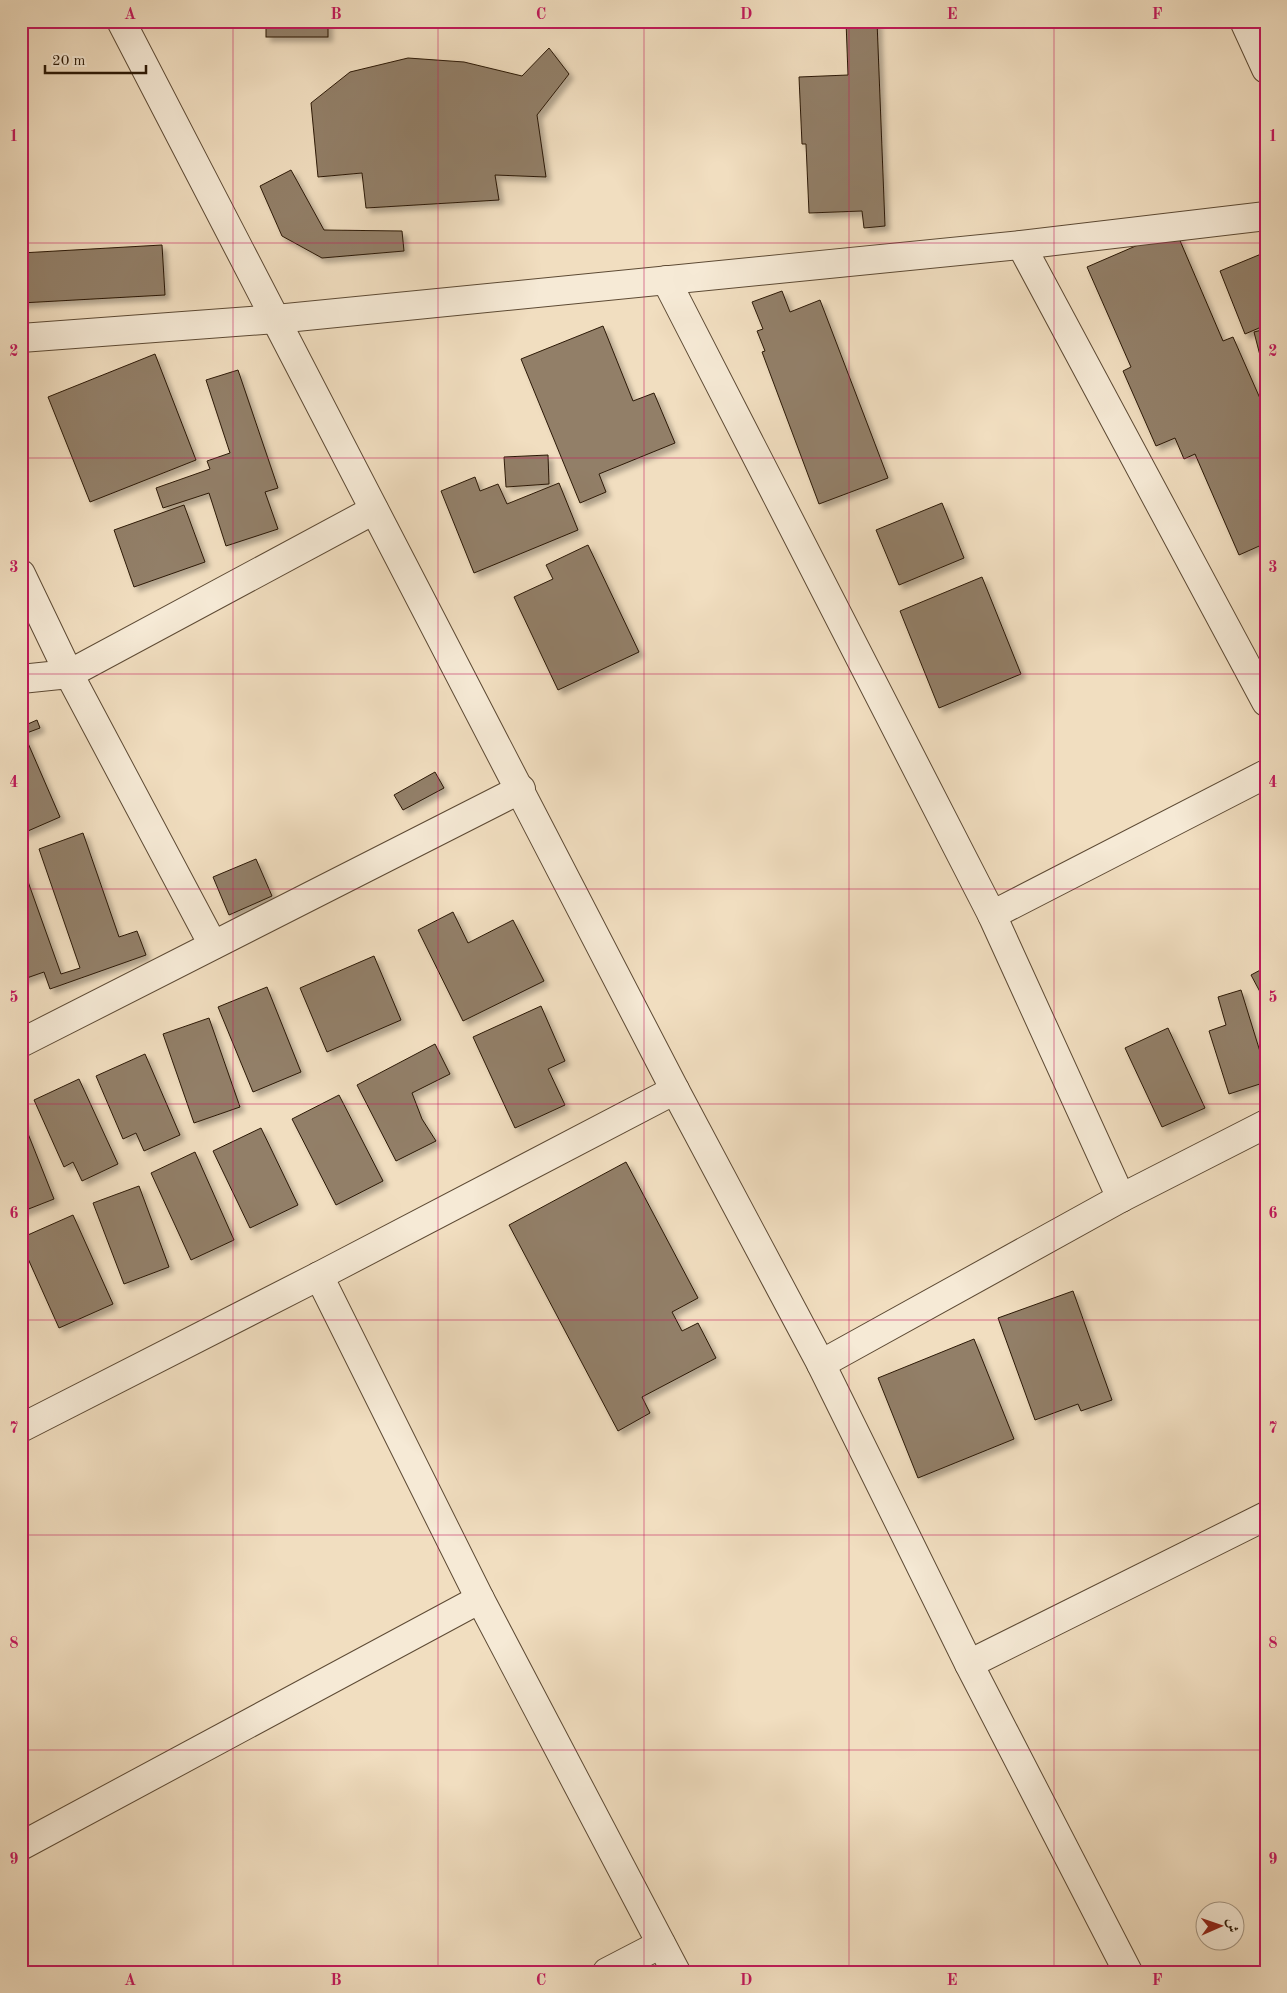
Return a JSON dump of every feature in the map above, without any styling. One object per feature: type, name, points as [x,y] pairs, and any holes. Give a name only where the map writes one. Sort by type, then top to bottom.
[{"type":"street","points":[[121,21],[521,789],[675,1090],[821,1364],[969,1664],[1128,1972]]},
{"type":"street","points":[[1244,21],[1266,69]]},
{"type":"street","points":[[21,338],[276,319],[1021,245],[1266,216]]},
{"type":"street","points":[[1021,245],[1266,702]]},
{"type":"street","points":[[666,280],[992,915],[1121,1198]]},
{"type":"street","points":[[21,679],[69,674],[374,510]]},
{"type":"street","points":[[21,574],[69,674],[213,945]]},
{"type":"street","points":[[992,915],[1266,774]]},
{"type":"street","points":[[21,1043],[521,789]]},
{"type":"street","points":[[21,1428],[319,1276],[675,1090]]},
{"type":"street","points":[[821,1364],[1121,1198],[1266,1124]]},
{"type":"street","points":[[319,1276],[480,1599],[676,1972]]},
{"type":"street","points":[[969,1664],[1265,1519]]},
{"type":"street","points":[[21,1846],[480,1599]]},
{"type":"street","points":[[607,1972],[661,1944]]},
{"type":"building","points":[[266,21],[328,21],[328,37],[266,37]]},
{"type":"building","points":[[846,21],[877,21],[885,226],[864,228],[862,211],[809,213],[806,144],[802,144],[799,77],[848,75]]},
{"type":"building","points":[[549,48],[569,74],[537,115],[546,177],[495,175],[499,200],[366,208],[362,173],[318,177],[311,103],[350,72],[408,58],[464,62],[522,76]]},
{"type":"building","points":[[291,170],[324,230],[402,231],[404,251],[322,258],[282,236],[260,186]]},
{"type":"building","points":[[1175,229],[1223,341],[1233,337],[1266,412],[1266,543],[1239,555],[1195,454],[1184,459],[1175,438],[1156,446],[1123,371],[1131,367],[1087,267]]},
{"type":"building","points":[[162,245],[165,295],[21,303],[21,253]]},
{"type":"building","points":[[1266,252],[1266,325],[1245,334],[1220,271]]},
{"type":"building","points":[[782,291],[790,312],[820,300],[888,478],[819,504],[762,352],[765,351],[757,331],[763,329],[752,302]]},
{"type":"building","points":[[603,326],[633,401],[654,393],[675,443],[599,474],[606,492],[580,503],[521,359]]},
{"type":"building","points":[[1266,329],[1266,379],[1254,332]]},
{"type":"building","points":[[155,354],[196,460],[90,502],[48,397]]},
{"type":"building","points":[[238,370],[278,488],[265,492],[278,529],[226,546],[209,493],[163,508],[156,488],[210,469],[207,461],[230,453],[206,380]]},
{"type":"building","points":[[548,455],[549,484],[506,487],[504,457]]},
{"type":"building","points":[[475,477],[480,491],[498,484],[507,504],[559,483],[578,530],[474,573],[441,491]]},
{"type":"building","points":[[942,503],[964,558],[899,585],[876,530]]},
{"type":"building","points":[[184,505],[205,562],[134,587],[114,530]]},
{"type":"building","points":[[588,545],[639,652],[558,690],[514,597],[553,579],[546,565]]},
{"type":"building","points":[[982,577],[1021,674],[939,708],[900,611]]},
{"type":"building","points":[[37,720],[40,728],[24,734],[60,817],[21,834],[21,727]]},
{"type":"building","points":[[435,772],[444,788],[403,810],[394,795]]},
{"type":"building","points":[[83,833],[119,937],[137,931],[146,955],[50,989],[44,972],[21,980],[21,862],[61,974],[80,968],[39,849]]},
{"type":"building","points":[[256,859],[272,896],[229,915],[213,877]]},
{"type":"building","points":[[453,912],[468,943],[513,920],[544,981],[463,1021],[418,930]]},
{"type":"building","points":[[374,956],[401,1020],[327,1052],[300,988]]},
{"type":"building","points":[[1266,967],[1266,1003],[1251,975]]},
{"type":"building","points":[[267,987],[301,1072],[253,1092],[218,1007]]},
{"type":"building","points":[[1241,990],[1266,1071],[1266,1082],[1229,1094],[1209,1031],[1226,1025],[1218,997]]},
{"type":"building","points":[[541,1006],[565,1061],[548,1069],[565,1105],[515,1128],[473,1037]]},
{"type":"building","points":[[209,1018],[240,1107],[194,1123],[163,1034]]},
{"type":"building","points":[[1168,1028],[1205,1108],[1162,1127],[1125,1048]]},
{"type":"building","points":[[435,1044],[450,1074],[412,1093],[422,1119],[436,1141],[396,1161],[357,1085]]},
{"type":"building","points":[[145,1054],[180,1135],[144,1151],[136,1133],[123,1139],[96,1076]]},
{"type":"building","points":[[79,1079],[118,1164],[82,1181],[73,1162],[64,1167],[34,1100]]},
{"type":"building","points":[[339,1095],[383,1181],[336,1205],[292,1119]]},
{"type":"building","points":[[21,1116],[54,1199],[21,1212]]},
{"type":"building","points":[[261,1128],[298,1205],[250,1228],[213,1151]]},
{"type":"building","points":[[195,1152],[234,1240],[191,1260],[151,1173]]},
{"type":"building","points":[[626,1162],[698,1298],[672,1312],[682,1331],[698,1323],[716,1358],[642,1397],[650,1413],[618,1431],[509,1225]]},
{"type":"building","points":[[139,1186],[169,1267],[124,1284],[93,1203]]},
{"type":"building","points":[[73,1215],[113,1304],[59,1328],[21,1243],[21,1238]]},
{"type":"building","points":[[1073,1291],[1112,1400],[1081,1411],[1078,1404],[1035,1420],[998,1318]]},
{"type":"building","points":[[974,1339],[1014,1439],[918,1478],[878,1378]]}]
